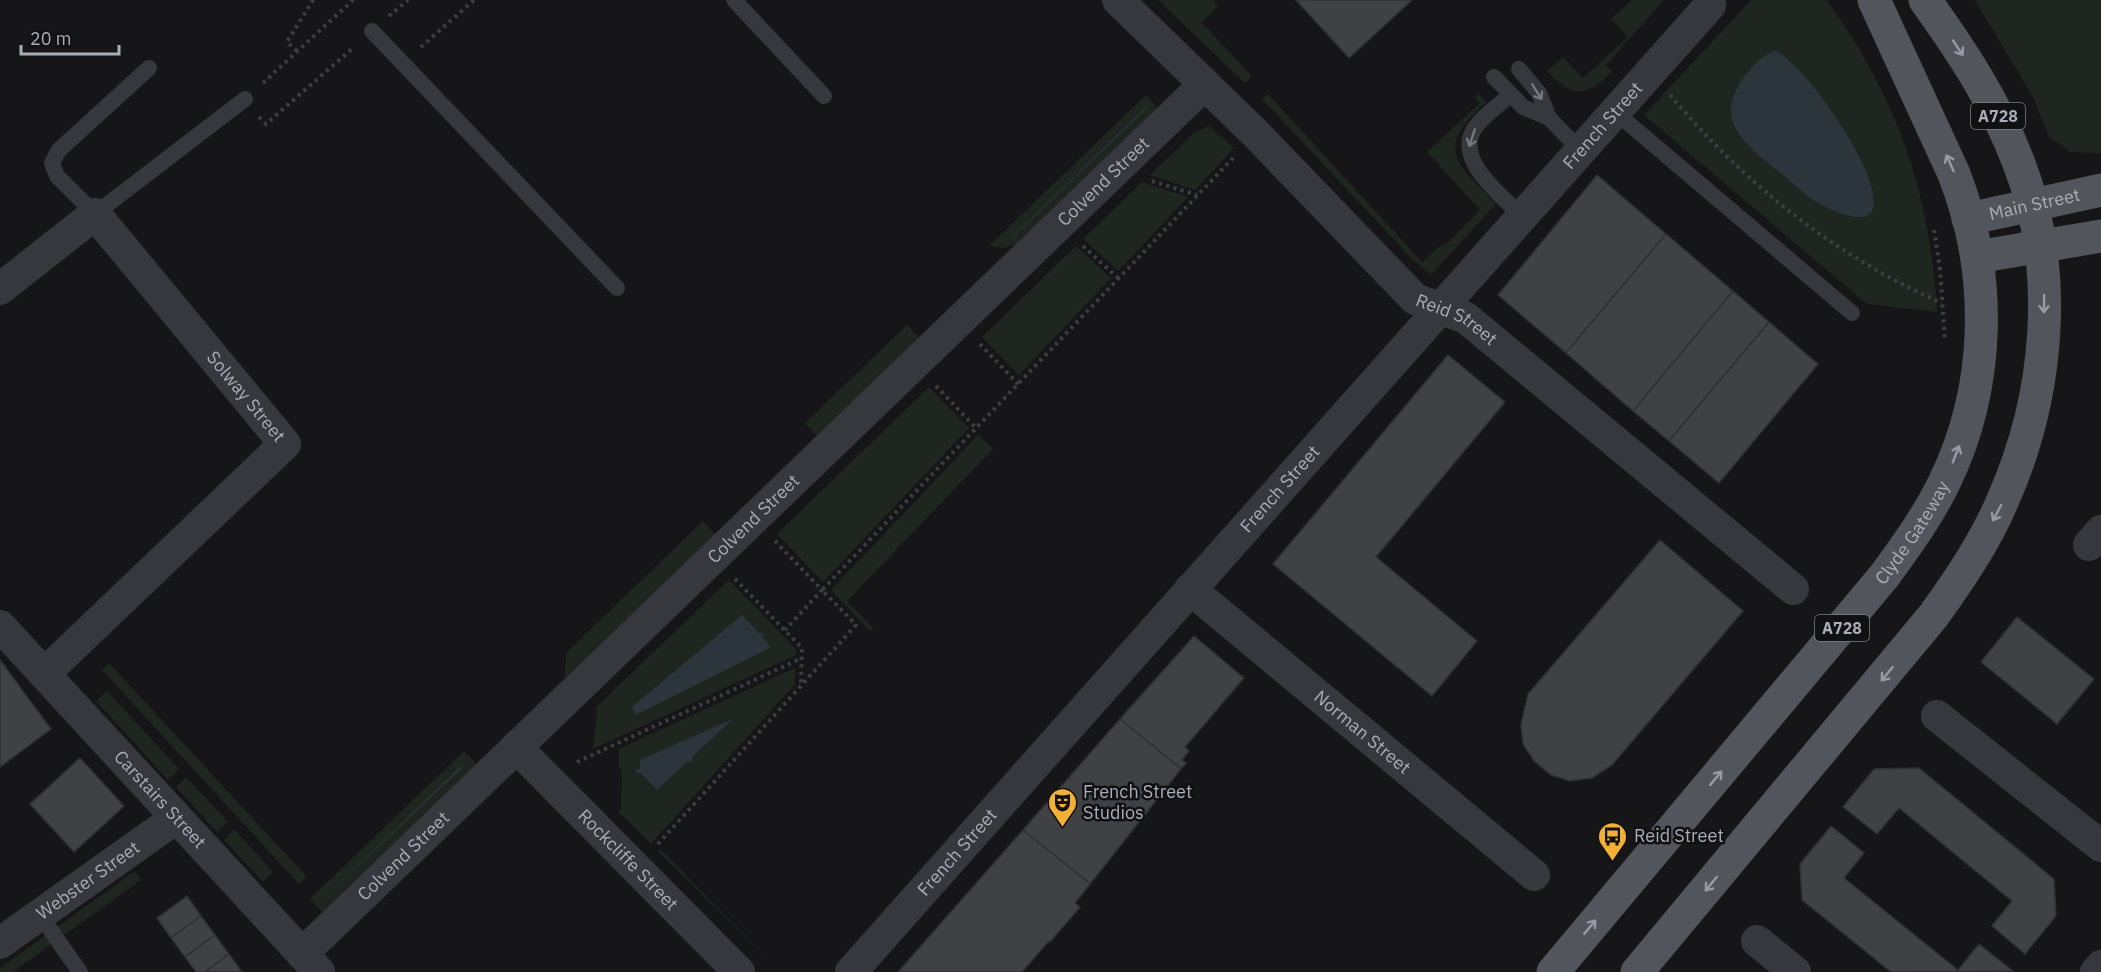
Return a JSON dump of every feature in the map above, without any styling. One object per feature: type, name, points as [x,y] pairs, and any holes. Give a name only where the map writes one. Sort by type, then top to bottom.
[{"type":"main road","name":"Clyde Gateway","points":[[1553,972],[1885,575],[1930,509],[1956,455],[1979,370],[1982,301],[1977,257],[1954,174],[1874,0]]},
{"type":"main road","name":"A728","points":[[1637,972],[1912,643],[1954,586],[1985,534],[2024,446],[2037,388],[2044,303],[2041,246],[2019,162],[1992,105],[1925,0]]},
{"type":"main road","name":"Main Street","points":[[1968,219],[2101,190]]},
{"type":"main road","points":[[1977,257],[2101,236]]},
{"type":"street","name":"Reid Street","points":[[1118,0],[1256,133],[1415,299],[1466,318],[1793,589]]},
{"type":"street","name":"French Street","points":[[851,972],[1614,111],[1710,6]]},
{"type":"street","name":"Colvend Street","points":[[310,963],[516,747],[1205,84]]},
{"type":"street","points":[[0,289],[95,214]]},
{"type":"street","name":"Solway Street","points":[[44,674],[285,444],[95,214]]},
{"type":"street","name":"Norman Street","points":[[1190,589],[1534,875]]},
{"type":"street","name":"Carstairs Street","points":[[0,626],[310,963]]},
{"type":"street","points":[[1937,716],[2101,846]]},
{"type":"street","name":"Rockcliffe Street","points":[[516,747],[739,972]]},
{"type":"street","name":"Webster Street","points":[[0,943],[176,818]]},
{"type":"street","points":[[1757,941],[1795,972]]},
{"type":"street","points":[[2096,972],[2101,966]]},
{"type":"lane","points":[[734,0],[824,96]]},
{"type":"lane","points":[[372,31],[617,288]]},
{"type":"lane","points":[[149,68],[59,150],[52,163],[57,176],[95,214],[245,99]]},
{"type":"lane","points":[[1519,69],[1539,93],[1549,118],[1580,150]]},
{"type":"lane","points":[[1494,77],[1523,108],[1549,118]]},
{"type":"lane","points":[[1510,95],[1474,129],[1469,149],[1476,166],[1521,216]]},
{"type":"lane","points":[[1614,111],[1852,313]]},
{"type":"lane","points":[[40,915],[80,972]]},
{"type":"path","points":[[297,51],[287,42],[314,0]]},
{"type":"path","points":[[353,0],[245,99],[266,124],[408,0]]},
{"type":"path","points":[[403,63],[474,0]]},
{"type":"path","points":[[1651,72],[1732,163],[1800,222],[1895,282],[1942,303]]},
{"type":"path","points":[[785,630],[1256,133]]},
{"type":"path","points":[[1117,170],[1197,195]]},
{"type":"path","points":[[1933,223],[1945,346]]},
{"type":"path","points":[[1060,224],[1118,279]]},
{"type":"path","points":[[958,322],[1018,384]]},
{"type":"path","points":[[914,364],[976,428]]},
{"type":"path","points":[[640,873],[657,854],[655,848],[856,625],[753,519]]},
{"type":"path","points":[[714,557],[802,648],[801,685]]},
{"type":"path","points":[[545,777],[802,658]]},
{"type":"shaded area","points":[[1158,0],[1213,0],[1218,6],[1201,22],[1252,76],[1245,83]]},
{"type":"shaded area","points":[[1632,0],[1664,0],[1606,65],[1612,71],[1603,80],[1587,90],[1572,90],[1547,71],[1563,57],[1583,78],[1628,37],[1611,19]]},
{"type":"shaded area","points":[[1751,0],[1827,0],[1850,33],[1894,117],[1916,178],[1930,243],[1937,312],[1867,304],[1644,115]]},
{"type":"shaded area","points":[[1975,0],[2101,0],[2101,153],[2070,152],[2049,137],[2033,97]]},
{"type":"shaded area","points":[[1776,51],[1794,65],[1817,91],[1840,123],[1860,157],[1872,187],[1873,209],[1859,217],[1826,207],[1809,197],[1746,143],[1732,120],[1731,106],[1735,92],[1745,76],[1762,58]]},
{"type":"shaded area","points":[[1268,94],[1422,262],[1440,246],[1446,244],[1480,210],[1427,152],[1480,103],[1475,97],[1479,94],[1486,102],[1460,132],[1456,154],[1461,165],[1496,204],[1431,275],[1412,259],[1262,99]]},
{"type":"shaded area","points":[[1146,95],[1158,109],[1020,242],[1004,248],[989,246]]},
{"type":"shaded area","points":[[1146,109],[1012,238],[1012,237]]},
{"type":"shaded area","points":[[1209,126],[1234,148],[1195,190],[1150,175],[1195,132]]},
{"type":"shaded area","points":[[1142,182],[1188,197],[1118,271],[1083,239]]},
{"type":"shaded area","points":[[1076,246],[1111,278],[1019,375],[982,337]]},
{"type":"shaded area","points":[[907,325],[920,338],[817,436],[805,423]]},
{"type":"shaded area","points":[[929,387],[969,428],[823,582],[777,534]]},
{"type":"shaded area","points":[[978,435],[993,449],[847,601],[873,628],[870,631],[831,590]]},
{"type":"shaded area","points":[[703,521],[715,534],[565,678],[566,653]]},
{"type":"shaded area","points":[[729,580],[796,649],[796,655],[593,749],[597,710],[594,709]]},
{"type":"shaded area","points":[[742,615],[760,634],[765,633],[762,637],[771,647],[635,715],[632,707]]},
{"type":"shaded area","points":[[109,663],[307,877],[299,884],[102,670]]},
{"type":"shaded area","points":[[795,668],[795,684],[651,844],[618,811],[621,809],[622,769],[619,769],[619,749]],"holes":[[[731,720],[692,757],[692,763],[688,761],[657,790],[636,770]]]},
{"type":"shaded area","points":[[107,691],[179,769],[168,780],[96,701]]},
{"type":"shaded area","points":[[733,719],[692,757],[692,763],[688,761],[657,790],[640,773],[636,773],[636,770],[640,768],[640,760]]},
{"type":"shaded area","points":[[464,751],[476,764],[322,912],[310,899]]},
{"type":"shaded area","points":[[461,766],[462,768],[325,897]]},
{"type":"shaded area","points":[[186,777],[228,822],[217,832],[176,787]]},
{"type":"shaded area","points":[[234,829],[273,872],[263,882],[224,840]]},
{"type":"shaded area","points":[[660,849],[781,972],[658,851]]},
{"type":"shaded area","points":[[135,871],[141,880],[13,972],[0,972],[0,968]]},
{"type":"building","points":[[1296,0],[1412,0],[1349,58]]},
{"type":"building","points":[[1597,175],[1666,234],[1566,353],[1498,295]]},
{"type":"building","points":[[1666,234],[1733,291],[1633,411],[1566,353]]},
{"type":"building","points":[[1733,291],[1769,322],[1669,441],[1633,411]]},
{"type":"building","points":[[1769,322],[1818,364],[1719,483],[1669,441]]},
{"type":"building","points":[[1448,355],[1505,402],[1376,557],[1477,641],[1432,696],[1273,564]]},
{"type":"building","points":[[1660,540],[1743,611],[1612,765],[1592,778],[1570,781],[1551,775],[1534,761],[1523,744],[1521,724],[1528,694]]},
{"type":"building","points":[[2017,617],[2094,679],[2057,724],[1981,662]]},
{"type":"building","points":[[1194,636],[1244,678],[1185,747],[1189,751],[1182,760],[1186,763],[1181,769],[1120,719]]},
{"type":"building","points":[[0,660],[51,729],[0,767]]},
{"type":"building","points":[[1120,719],[1181,769],[1090,884],[1023,830]]},
{"type":"building","points":[[80,758],[124,806],[74,852],[30,804]]},
{"type":"building","points":[[1919,768],[2054,879],[2056,916],[2025,954],[1992,926],[2012,901],[1899,808],[1877,834],[1843,807],[1874,769]]},
{"type":"building","points":[[1831,826],[1864,853],[1844,878],[1958,970],[1979,944],[2013,971],[1891,972],[1802,900],[1800,864]]},
{"type":"building","points":[[1023,830],[1090,884],[1075,903],[1080,907],[1050,942],[1022,972],[898,972]]},
{"type":"building","points":[[187,896],[201,916],[171,938],[157,918]]},
{"type":"building","points":[[201,916],[215,935],[185,957],[171,938]]},
{"type":"building","points":[[215,935],[229,954],[205,972],[196,972],[185,957]]},
{"type":"building","points":[[229,954],[242,972],[205,972]]},
{"type":"place","name":"French Street Studios","points":[[1062,828]]},
{"type":"place","name":"Reid Street","points":[[1613,862]]}]
